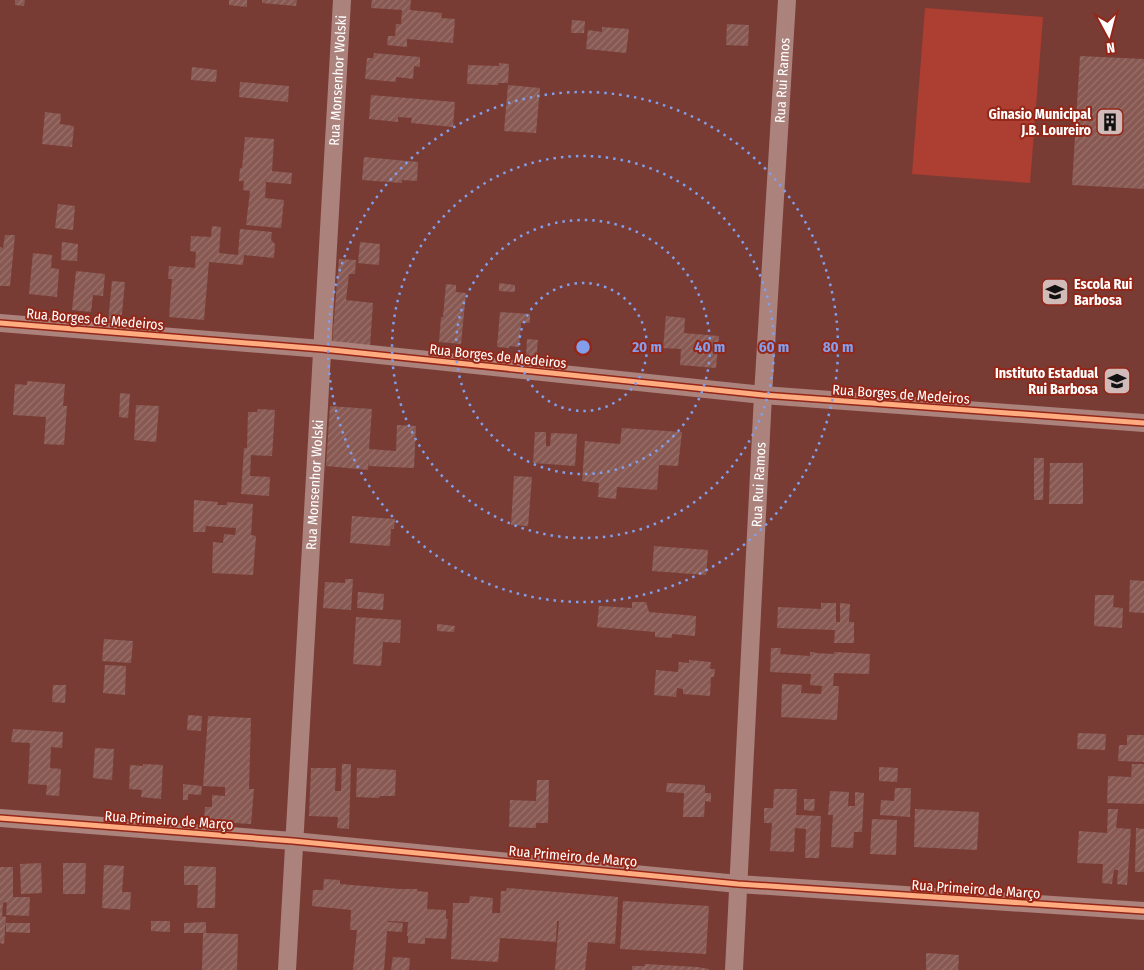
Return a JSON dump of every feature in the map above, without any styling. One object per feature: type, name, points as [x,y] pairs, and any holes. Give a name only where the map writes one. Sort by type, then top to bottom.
[{"type":"street","name":"Rua Monsenhor Wolski","points":[[287,970],[342,0]]},
{"type":"street","name":"Rua Rui Ramos","points":[[734,970],[763,395],[787,0]]},
{"type":"street","name":"Rua Borges de Medeiros","points":[[0,323],[322,349],[763,395],[1144,423]]},
{"type":"street","name":"Rua Primeiro de Março","points":[[0,818],[294,841],[738,884],[1144,911]]},
{"type":"shaded area","points":[[925,8],[1043,17],[1030,183],[912,174]]},
{"type":"building","points":[[15,0],[25,0],[24,6],[15,5]]},
{"type":"building","points":[[229,0],[247,0],[247,7],[229,5]]},
{"type":"building","points":[[262,0],[297,0],[296,6],[262,3]]},
{"type":"building","points":[[372,0],[411,0],[410,10],[442,13],[441,18],[455,19],[453,43],[407,39],[407,47],[387,45],[388,36],[395,36],[396,24],[401,24],[402,10],[371,8]]},
{"type":"building","points":[[572,20],[585,21],[584,33],[571,33]]},
{"type":"building","points":[[727,24],[749,25],[748,46],[726,45]]},
{"type":"building","points":[[602,27],[629,29],[626,53],[586,49],[588,30],[602,32]]},
{"type":"building","points":[[374,53],[420,57],[420,67],[414,66],[413,79],[396,77],[396,82],[365,79],[367,58],[373,58]]},
{"type":"building","name":"Ginasio Municipal J.B. Loureiro","points":[[1080,56],[1144,59],[1144,189],[1072,185]]},
{"type":"building","points":[[499,63],[509,64],[508,83],[498,83],[498,85],[467,84],[468,65],[499,66]]},
{"type":"building","points":[[192,67],[217,70],[216,82],[191,80]]},
{"type":"building","points":[[240,82],[289,86],[288,102],[239,97]]},
{"type":"building","points":[[508,85],[540,88],[536,133],[504,131]]},
{"type":"building","points":[[371,95],[455,102],[453,127],[411,123],[412,118],[398,117],[398,122],[369,119]]},
{"type":"building","points":[[45,112],[61,114],[60,124],[74,126],[72,147],[42,144]]},
{"type":"building","points":[[245,137],[274,139],[272,171],[292,173],[291,184],[266,182],[265,198],[284,200],[281,228],[246,225],[250,191],[243,190],[244,181],[239,181]]},
{"type":"building","points":[[364,157],[418,162],[417,181],[402,180],[402,183],[362,180]]},
{"type":"building","points":[[58,204],[75,206],[73,230],[55,228]]},
{"type":"building","points":[[212,226],[221,227],[219,253],[238,255],[240,229],[272,232],[271,240],[275,244],[274,258],[244,255],[243,265],[209,262],[204,320],[169,317],[172,279],[168,279],[169,266],[195,268],[196,252],[190,251],[191,236],[211,237]]},
{"type":"building","points":[[5,235],[15,235],[10,286],[0,286],[0,247],[3,248]]},
{"type":"building","points":[[62,242],[78,244],[77,261],[61,260]]},
{"type":"building","points":[[360,242],[380,244],[379,265],[358,263]]},
{"type":"building","points":[[33,253],[52,255],[51,268],[59,269],[57,297],[29,294]]},
{"type":"building","points":[[339,259],[356,260],[355,274],[349,274],[346,300],[373,303],[370,346],[332,343]]},
{"type":"building","points":[[76,271],[105,274],[103,296],[93,295],[91,312],[72,310]]},
{"type":"building","points":[[112,281],[125,282],[121,323],[108,322]]},
{"type":"building","points":[[499,283],[515,285],[515,292],[499,291]]},
{"type":"building","points":[[446,284],[456,285],[456,292],[466,293],[461,344],[439,342]]},
{"type":"building","points":[[500,312],[530,314],[530,323],[521,323],[519,347],[497,347]]},
{"type":"building","points":[[666,316],[685,318],[684,333],[719,336],[716,368],[680,365],[681,349],[663,348]]},
{"type":"building","points":[[527,339],[538,340],[536,360],[526,359]]},
{"type":"building","points":[[27,381],[65,384],[63,406],[67,406],[64,445],[44,444],[46,417],[13,415],[15,384],[27,385]]},
{"type":"building","points":[[120,393],[130,394],[128,418],[119,417]]},
{"type":"building","points":[[136,405],[159,406],[156,442],[134,440]]},
{"type":"building","points":[[330,406],[372,409],[369,449],[396,451],[397,425],[416,426],[414,468],[369,466],[369,459],[368,470],[326,466]]},
{"type":"building","points":[[258,409],[275,410],[272,456],[251,455],[250,476],[270,477],[269,496],[241,494],[244,448],[247,448],[248,412],[257,412]]},
{"type":"building","points":[[622,428],[682,432],[678,466],[659,465],[657,490],[617,487],[616,499],[598,497],[599,483],[582,481],[585,441],[620,444]]},
{"type":"building","points":[[535,432],[546,432],[546,446],[550,446],[551,433],[577,434],[575,466],[533,463]]},
{"type":"building","points":[[1034,458],[1044,458],[1043,500],[1034,500]]},
{"type":"building","points":[[1050,463],[1083,463],[1083,504],[1049,504]]},
{"type":"building","points":[[514,476],[532,477],[528,526],[511,525]]},
{"type":"building","points":[[194,500],[218,502],[217,505],[227,505],[227,502],[253,504],[251,535],[256,536],[253,575],[212,573],[213,542],[223,543],[224,534],[235,535],[236,528],[206,526],[205,532],[193,532]]},
{"type":"building","points":[[352,516],[395,519],[394,529],[391,529],[390,546],[350,543]]},
{"type":"building","points":[[654,546],[708,550],[706,575],[652,571]]},
{"type":"building","points":[[345,579],[353,579],[351,610],[323,608],[325,582],[345,583]]},
{"type":"building","points":[[1130,580],[1144,581],[1144,613],[1129,612]]},
{"type":"building","points":[[358,592],[384,594],[383,610],[357,608]]},
{"type":"building","points":[[1095,595],[1114,595],[1113,607],[1123,608],[1122,628],[1094,626]]},
{"type":"building","points":[[632,602],[646,602],[649,612],[696,616],[695,636],[672,634],[672,638],[655,637],[655,632],[597,627],[599,606],[632,608]]},
{"type":"building","points":[[821,603],[836,603],[836,622],[840,622],[840,603],[850,604],[849,622],[854,622],[854,643],[834,643],[835,630],[777,628],[778,607],[821,609]]},
{"type":"building","points":[[356,617],[401,620],[400,643],[383,642],[381,666],[353,664]]},
{"type":"building","points":[[437,624],[455,626],[454,632],[437,631]]},
{"type":"building","points":[[104,639],[133,641],[131,663],[102,661]]},
{"type":"building","points":[[771,648],[781,648],[780,654],[810,656],[810,652],[870,654],[869,674],[834,673],[833,686],[839,686],[837,720],[781,717],[782,684],[802,685],[801,693],[821,694],[822,686],[810,685],[811,674],[770,672]]},
{"type":"building","points":[[689,660],[711,662],[710,669],[715,669],[714,677],[711,677],[710,696],[683,694],[683,689],[677,688],[676,697],[654,695],[656,670],[678,672],[679,662],[689,663]]},
{"type":"building","points":[[105,665],[126,666],[125,695],[103,693]]},
{"type":"building","points":[[53,685],[66,685],[65,703],[52,702]]},
{"type":"building","points":[[188,715],[202,716],[201,731],[187,730]]},
{"type":"building","points":[[208,716],[251,718],[249,789],[254,789],[251,824],[204,821],[205,807],[212,807],[212,795],[225,796],[225,787],[203,786]]},
{"type":"building","points":[[13,729],[63,732],[62,748],[51,747],[50,768],[61,769],[59,796],[46,795],[47,785],[28,784],[30,743],[11,742]]},
{"type":"building","points":[[1078,733],[1106,734],[1105,750],[1077,749]]},
{"type":"building","points":[[1127,735],[1144,735],[1144,762],[1118,761],[1119,745],[1127,745]]},
{"type":"building","points":[[95,748],[114,749],[112,780],[93,778]]},
{"type":"building","points":[[143,764],[163,765],[161,799],[141,797],[142,790],[129,789],[130,765],[143,766]]},
{"type":"building","points":[[342,764],[351,764],[349,829],[337,828],[338,817],[309,816],[311,768],[336,768],[335,791],[341,791]]},
{"type":"building","points":[[1132,764],[1144,764],[1144,804],[1107,803],[1108,776],[1131,777]]},
{"type":"building","points":[[879,767],[898,768],[897,782],[879,781]]},
{"type":"building","points":[[357,768],[396,770],[395,796],[380,796],[379,798],[356,797]]},
{"type":"building","points":[[537,780],[549,780],[548,823],[536,823],[536,828],[509,827],[510,800],[536,801]]},
{"type":"building","points":[[667,783],[705,785],[705,793],[711,793],[711,802],[705,801],[704,817],[683,817],[684,793],[666,792]]},
{"type":"building","points":[[183,784],[202,786],[201,795],[188,794],[188,800],[183,800]]},
{"type":"building","points":[[895,788],[911,788],[910,817],[880,815],[881,800],[894,801]]},
{"type":"building","points":[[774,789],[797,789],[796,815],[821,816],[819,858],[805,858],[806,829],[795,828],[794,852],[770,851],[772,823],[764,823],[764,808],[773,808]]},
{"type":"building","points":[[830,791],[849,792],[848,806],[855,806],[855,792],[864,793],[862,832],[854,832],[853,848],[831,847],[833,815],[828,815]]},
{"type":"building","points":[[804,799],[815,799],[814,811],[804,810]]},
{"type":"building","points":[[915,809],[979,812],[977,850],[914,847]]},
{"type":"building","points":[[1108,809],[1118,809],[1116,828],[1131,829],[1127,885],[1117,884],[1118,870],[1114,870],[1112,884],[1102,883],[1103,864],[1077,863],[1079,831],[1107,833]]},
{"type":"building","points":[[872,819],[897,820],[896,855],[870,854]]},
{"type":"building","points":[[1136,828],[1144,829],[1144,872],[1135,872]]},
{"type":"building","points":[[41,863],[42,893],[21,894],[20,864]]},
{"type":"building","points":[[63,863],[86,863],[85,894],[63,894]]},
{"type":"building","points":[[104,865],[124,866],[122,892],[131,892],[130,910],[102,908]]},
{"type":"building","points":[[184,866],[216,867],[215,908],[197,908],[198,885],[184,885]]},
{"type":"building","points":[[0,867],[13,867],[13,897],[30,897],[29,916],[6,915],[7,902],[3,903],[2,916],[6,917],[4,944],[0,943]]},
{"type":"building","points":[[324,879],[340,880],[340,884],[418,889],[417,891],[428,892],[427,909],[446,910],[446,919],[448,919],[446,939],[425,938],[425,944],[408,943],[408,922],[388,921],[403,923],[402,932],[387,931],[384,970],[353,970],[357,930],[350,930],[351,910],[312,906],[313,890],[323,890]]},
{"type":"building","points":[[507,888],[618,897],[615,944],[588,942],[585,970],[555,970],[559,921],[557,921],[556,942],[500,938],[498,962],[451,959],[453,903],[469,903],[470,896],[493,898],[492,913],[500,913],[501,891],[506,891]]},
{"type":"building","points":[[623,901],[709,906],[706,954],[620,949]]},
{"type":"building","points":[[151,921],[170,921],[170,932],[151,931]]},
{"type":"building","points":[[206,922],[206,933],[238,934],[237,970],[202,970],[203,933],[184,933],[184,923]]},
{"type":"building","points":[[6,923],[30,923],[30,933],[6,932]]},
{"type":"building","points":[[926,953],[959,955],[958,970],[926,970]]},
{"type":"building","points":[[393,957],[410,958],[409,970],[391,970]]},
{"type":"building","points":[[645,964],[697,967],[709,970],[632,970],[632,966],[645,966]]},
{"type":"cycle path","points":[[0,323],[322,349],[763,395],[1144,423]]},
{"type":"cycle path","points":[[0,818],[293,841],[738,884],[1144,911]]},
{"type":"place","name":"Ginasio Municipal J.B. Loureiro","points":[[1110,122]]},
{"type":"place","name":"Escola Rui Barbosa","points":[[1055,292]]},
{"type":"place","name":"Instituto Estadual Rui Barbosa","points":[[1117,381]]}]
